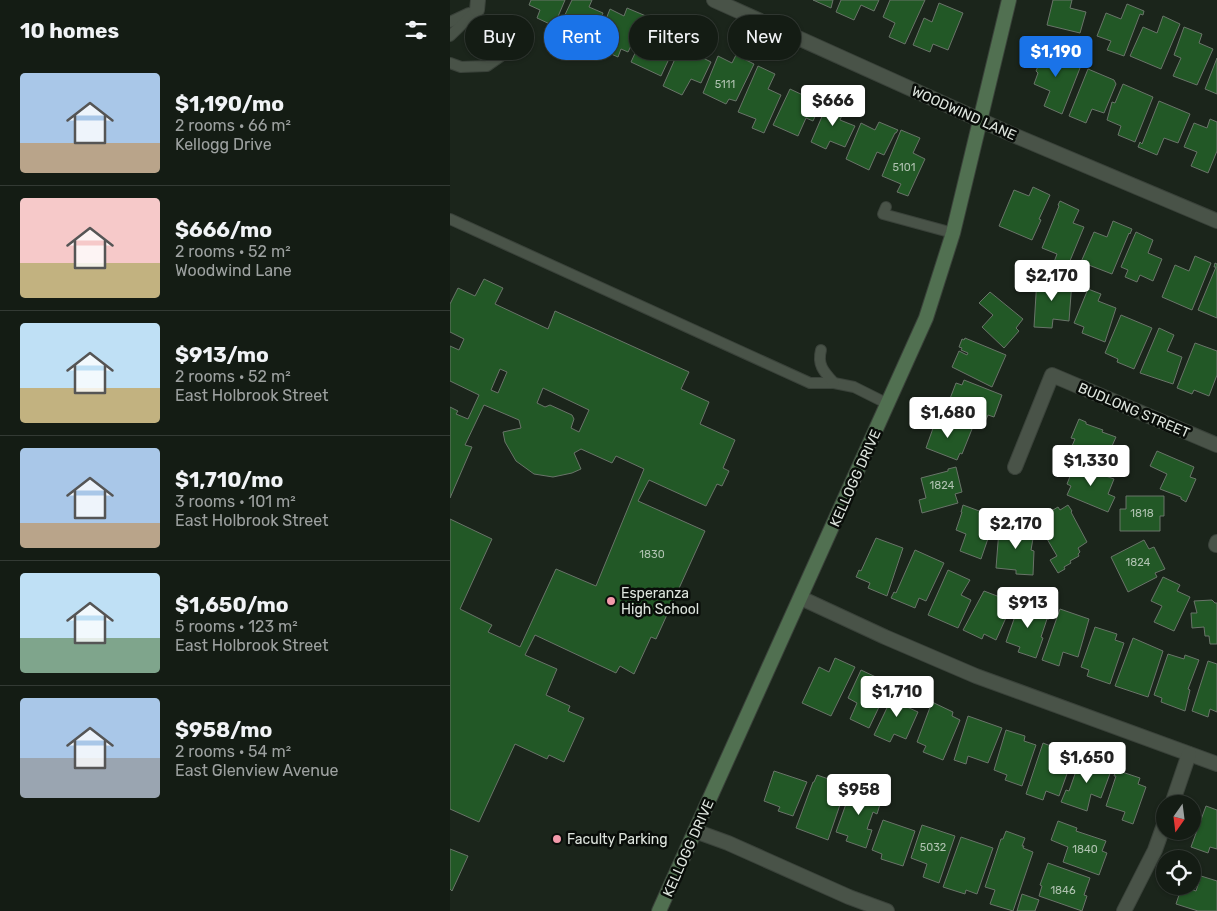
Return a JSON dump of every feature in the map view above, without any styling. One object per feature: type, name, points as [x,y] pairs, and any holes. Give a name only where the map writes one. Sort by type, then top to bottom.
[{"type":"main road","name":"KELLOGG DRIVE","points":[[659,911],[926,318],[953,233],[1009,0]]},
{"type":"street","name":"WOODWIND LANE","points":[[714,0],[980,120],[1217,221]]},
{"type":"street","name":"BUDLONG STREET","points":[[1015,467],[1052,374],[1217,445]]},
{"type":"street","points":[[801,598],[967,672],[1217,764]]},
{"type":"street","points":[[1175,795],[1190,754]]},
{"type":"street","points":[[696,831],[728,842],[849,897],[887,911]]},
{"type":"street","points":[[1124,911],[1159,840]]},
{"type":"lane","points":[[450,22],[477,5]]},
{"type":"lane","points":[[450,36],[477,5]]},
{"type":"lane","points":[[450,63],[461,67],[487,66],[496,60]]},
{"type":"lane","points":[[886,207],[883,214],[953,233]]},
{"type":"lane","points":[[450,219],[810,383],[834,383],[854,387],[888,404]]},
{"type":"lane","points":[[821,350],[818,360],[822,371],[834,383]]},
{"type":"building","points":[[531,0],[565,0],[559,15],[544,15],[544,21],[537,18],[540,10],[529,5]]},
{"type":"building","points":[[572,0],[592,0],[589,7],[603,13],[602,15],[565,15]]},
{"type":"building","points":[[813,0],[833,0],[831,8]]},
{"type":"building","points":[[841,0],[879,0],[874,11],[861,5],[854,20],[836,12]]},
{"type":"building","points":[[890,0],[925,0],[905,44],[889,37],[895,23],[883,17]]},
{"type":"building","points":[[1053,0],[1072,0],[1070,8],[1086,12],[1080,33],[1047,25]]},
{"type":"building","points":[[939,3],[963,13],[948,50],[933,44],[930,52],[913,45],[924,18],[932,22]]},
{"type":"building","points":[[1127,4],[1144,11],[1143,15],[1140,14],[1124,56],[1107,50],[1111,41],[1097,36],[1106,13],[1121,19]]},
{"type":"building","points":[[627,8],[644,15],[629,15],[629,50],[628,52],[621,49],[619,54],[619,15],[608,15],[610,9],[624,16]]},
{"type":"building","points":[[1163,16],[1180,24],[1161,69],[1130,56],[1143,27],[1157,33]]},
{"type":"building","points":[[1184,27],[1202,34],[1199,43],[1213,49],[1197,85],[1173,76],[1181,58],[1174,55]]},
{"type":"building","points":[[1050,45],[1065,52],[1062,60],[1080,68],[1062,114],[1044,106],[1050,91],[1034,84],[1038,73],[1036,71],[1047,46]]},
{"type":"building","points":[[718,56],[732,63],[734,60],[746,60],[754,64],[736,101],[729,99],[726,104],[703,93],[718,60]]},
{"type":"building","points":[[1217,58],[1217,94],[1205,89]]},
{"type":"building","points":[[632,60],[668,60],[661,76],[631,62]]},
{"type":"building","points":[[674,60],[707,60],[711,62],[701,83],[691,79],[682,95],[663,86]]},
{"type":"building","points":[[758,66],[775,74],[768,89],[781,95],[764,133],[752,128],[756,119],[738,112]]},
{"type":"building","points":[[1088,69],[1114,80],[1116,84],[1104,113],[1092,109],[1086,123],[1069,116]]},
{"type":"building","points":[[1123,84],[1153,97],[1135,142],[1118,135],[1121,126],[1107,120],[1112,102],[1115,103]]},
{"type":"building","points":[[808,87],[825,95],[813,121],[806,118],[798,136],[773,125],[790,89],[805,96]]},
{"type":"building","points":[[830,98],[846,106],[840,120],[855,126],[845,147],[830,141],[826,149],[811,142]]},
{"type":"building","points":[[1159,101],[1190,114],[1178,143],[1164,138],[1157,155],[1138,147],[1140,142],[1142,144]]},
{"type":"building","points":[[1210,119],[1217,122],[1217,151],[1208,173],[1191,166],[1197,152],[1184,147],[1194,123],[1207,128]]},
{"type":"building","points":[[879,122],[898,130],[884,155],[877,152],[869,170],[846,159],[861,123],[875,130]]},
{"type":"building","points":[[901,130],[920,138],[913,153],[925,159],[908,196],[897,192],[901,184],[882,176]]},
{"type":"building","points":[[1033,187],[1050,195],[1032,240],[999,226],[1014,190],[1029,196]]},
{"type":"building","points":[[1060,201],[1079,210],[1073,223],[1084,227],[1067,268],[1054,262],[1057,254],[1042,248]]},
{"type":"building","points":[[1113,221],[1132,229],[1112,274],[1081,262],[1094,232],[1107,237]]},
{"type":"building","points":[[1136,232],[1153,240],[1148,253],[1162,259],[1153,281],[1140,275],[1137,282],[1125,277],[1128,270],[1121,267]]},
{"type":"building","points":[[1195,256],[1211,263],[1192,310],[1162,297],[1175,265],[1189,271]]},
{"type":"building","points":[[1215,263],[1217,264],[1217,318],[1198,310],[1216,267],[1214,267]]},
{"type":"building","points":[[1037,278],[1072,281],[1069,321],[1053,319],[1052,328],[1034,327]]},
{"type":"building","points":[[484,279],[503,288],[495,304],[548,329],[555,311],[689,372],[681,389],[709,402],[700,424],[735,440],[723,468],[729,471],[722,486],[717,484],[706,506],[649,480],[638,501],[705,531],[656,639],[651,637],[634,674],[620,666],[616,673],[535,635],[525,655],[557,669],[546,695],[570,706],[568,711],[584,718],[564,762],[549,755],[547,759],[515,744],[479,822],[450,809],[450,519],[492,539],[460,609],[492,625],[488,632],[520,647],[556,569],[596,586],[644,469],[616,456],[612,463],[581,449],[574,453],[581,469],[553,477],[534,474],[516,461],[505,442],[503,432],[521,428],[519,420],[484,405],[465,445],[472,447],[450,498],[450,407],[458,411],[456,414],[468,419],[479,395],[450,381],[450,346],[459,350],[464,339],[450,332],[450,304],[458,288],[475,296]],"holes":[[[500,369],[507,372],[498,393],[491,390]],[[543,388],[589,410],[579,432],[571,428],[574,419],[572,415],[550,405],[545,407],[537,403]]]},
{"type":"building","points":[[1088,289],[1101,294],[1098,301],[1116,308],[1105,342],[1082,333],[1084,327],[1074,323]]},
{"type":"building","points":[[990,292],[1023,319],[1016,328],[1019,331],[1004,348],[982,327],[993,315],[979,303]]},
{"type":"building","points":[[1121,315],[1152,328],[1134,369],[1117,362],[1118,359],[1105,353]]},
{"type":"building","points":[[1159,328],[1174,335],[1167,351],[1182,357],[1173,384],[1140,373]]},
{"type":"building","points":[[965,338],[1006,355],[992,387],[952,367],[959,351],[967,355],[968,353],[959,347],[962,339],[964,340]]},
{"type":"building","points":[[1195,343],[1217,351],[1217,375],[1209,396],[1194,390],[1192,394],[1177,388]]},
{"type":"building","points":[[964,380],[1002,395],[994,417],[988,415],[984,424],[946,409],[956,383],[962,385]]},
{"type":"building","points":[[937,417],[972,429],[962,454],[960,453],[957,460],[926,448]]},
{"type":"building","points":[[1079,419],[1086,422],[1086,424],[1103,430],[1102,432],[1116,437],[1112,446],[1115,447],[1106,468],[1069,453],[1075,439],[1071,438]]},
{"type":"building","points":[[1157,451],[1194,467],[1190,477],[1196,479],[1186,502],[1181,497],[1160,489],[1167,474],[1150,466]]},
{"type":"building","points":[[1076,461],[1104,472],[1103,475],[1114,479],[1108,494],[1115,497],[1108,512],[1067,495],[1071,486],[1067,484]]},
{"type":"building","points":[[956,467],[962,492],[955,494],[958,503],[922,513],[919,500],[926,498],[921,478]]},
{"type":"building","points":[[1126,496],[1164,496],[1164,516],[1160,516],[1160,531],[1120,531],[1120,509],[1126,509]]},
{"type":"building","points":[[963,505],[982,512],[981,516],[994,521],[981,559],[960,551],[966,534],[956,530]]},
{"type":"building","points":[[1068,505],[1087,542],[1078,548],[1079,556],[1070,561],[1071,563],[1064,567],[1065,569],[1058,573],[1050,560],[1057,556],[1036,520],[1058,507],[1060,510]]},
{"type":"building","points":[[1015,525],[1035,527],[1031,550],[1034,551],[1033,575],[1016,574],[1016,570],[996,568],[999,530],[1015,532]]},
{"type":"building","points":[[876,538],[903,548],[887,596],[868,588],[870,583],[856,577],[859,570],[861,571]]},
{"type":"building","points":[[1144,540],[1149,549],[1154,547],[1165,569],[1155,573],[1157,577],[1128,592],[1111,557]]},
{"type":"building","points":[[915,550],[944,563],[926,601],[919,598],[915,608],[891,598],[894,592],[896,593]]},
{"type":"building","points":[[948,570],[970,580],[961,595],[971,600],[958,628],[928,615]]},
{"type":"building","points":[[1163,577],[1180,585],[1177,591],[1190,597],[1174,631],[1154,622],[1162,606],[1151,601]]},
{"type":"building","points":[[984,591],[1013,602],[996,640],[984,634],[982,639],[963,630]]},
{"type":"building","points":[[1212,600],[1217,603],[1217,644],[1210,644],[1209,636],[1205,636],[1204,627],[1192,628],[1191,613],[1197,613],[1194,601]]},
{"type":"building","points":[[1020,602],[1052,612],[1049,619],[1047,619],[1036,658],[1018,652],[1020,647],[1006,642]]},
{"type":"building","points":[[1060,609],[1089,619],[1078,657],[1063,652],[1059,666],[1042,660]]},
{"type":"building","points":[[1095,627],[1117,634],[1115,640],[1124,643],[1110,684],[1087,676],[1089,670],[1081,667]]},
{"type":"building","points":[[1133,638],[1163,651],[1148,697],[1115,686]]},
{"type":"building","points":[[1168,654],[1184,659],[1185,655],[1199,660],[1188,689],[1190,690],[1185,711],[1161,702],[1162,698],[1154,695]]},
{"type":"building","points":[[835,658],[855,667],[831,716],[802,703],[819,667],[829,672]]},
{"type":"building","points":[[1208,661],[1217,664],[1217,712],[1210,709],[1208,717],[1192,711]]},
{"type":"building","points":[[861,670],[878,678],[876,682],[888,688],[869,728],[850,719],[857,703],[848,698]]},
{"type":"building","points":[[896,689],[912,695],[907,707],[918,712],[906,739],[894,734],[890,742],[874,735]]},
{"type":"building","points":[[932,702],[953,712],[952,716],[960,720],[943,760],[923,752],[926,746],[917,742]]},
{"type":"building","points":[[968,716],[1002,728],[988,763],[968,756],[966,764],[954,760]]},
{"type":"building","points":[[1006,730],[1025,736],[1024,741],[1036,745],[1022,786],[1005,780],[1007,775],[994,770]]},
{"type":"building","points":[[1043,743],[1061,750],[1056,766],[1068,771],[1059,796],[1046,791],[1043,800],[1026,794]]},
{"type":"building","points":[[1081,757],[1112,768],[1101,798],[1091,794],[1087,811],[1061,802],[1066,790],[1069,791]]},
{"type":"building","points":[[1116,770],[1140,778],[1138,784],[1146,787],[1133,824],[1122,820],[1125,812],[1106,806],[1116,776],[1114,776]]},
{"type":"building","points":[[774,771],[807,782],[793,816],[778,811],[780,807],[764,801]]},
{"type":"building","points":[[817,775],[846,785],[828,840],[796,828]]},
{"type":"building","points":[[855,785],[870,791],[869,794],[882,798],[877,814],[873,812],[867,829],[872,830],[866,848],[846,841],[848,836],[836,832],[852,787],[854,788]]},
{"type":"building","points":[[1206,806],[1217,810],[1217,849],[1210,847],[1208,853],[1191,847],[1194,840],[1201,840],[1201,820]]},
{"type":"building","points":[[883,820],[915,831],[903,866],[881,859],[882,854],[872,850]]},
{"type":"building","points":[[1058,821],[1077,828],[1076,831],[1106,841],[1102,851],[1107,853],[1099,875],[1063,862],[1068,847],[1051,840]]},
{"type":"building","points":[[922,825],[955,836],[939,883],[923,877],[927,864],[911,858]]},
{"type":"building","points":[[1006,831],[1025,838],[1023,848],[1033,852],[1013,911],[990,904],[995,890],[985,887],[1001,839],[1003,839]]},
{"type":"building","points":[[961,837],[993,848],[977,894],[966,890],[965,894],[943,887]]},
{"type":"building","points":[[450,849],[468,856],[452,891],[450,889]]},
{"type":"building","points":[[1048,863],[1090,878],[1084,895],[1087,896],[1082,911],[1039,896],[1042,886],[1040,885]]},
{"type":"building","points":[[1201,876],[1217,881],[1217,911],[1198,911],[1176,904],[1179,895],[1201,895]]},
{"type":"building","points":[[1022,894],[1039,900],[1035,911],[1017,911]]},
{"type":"place","name":"Esperanza High School","points":[[611,601]]},
{"type":"place","name":"Faculty Parking","points":[[557,839]]}]
